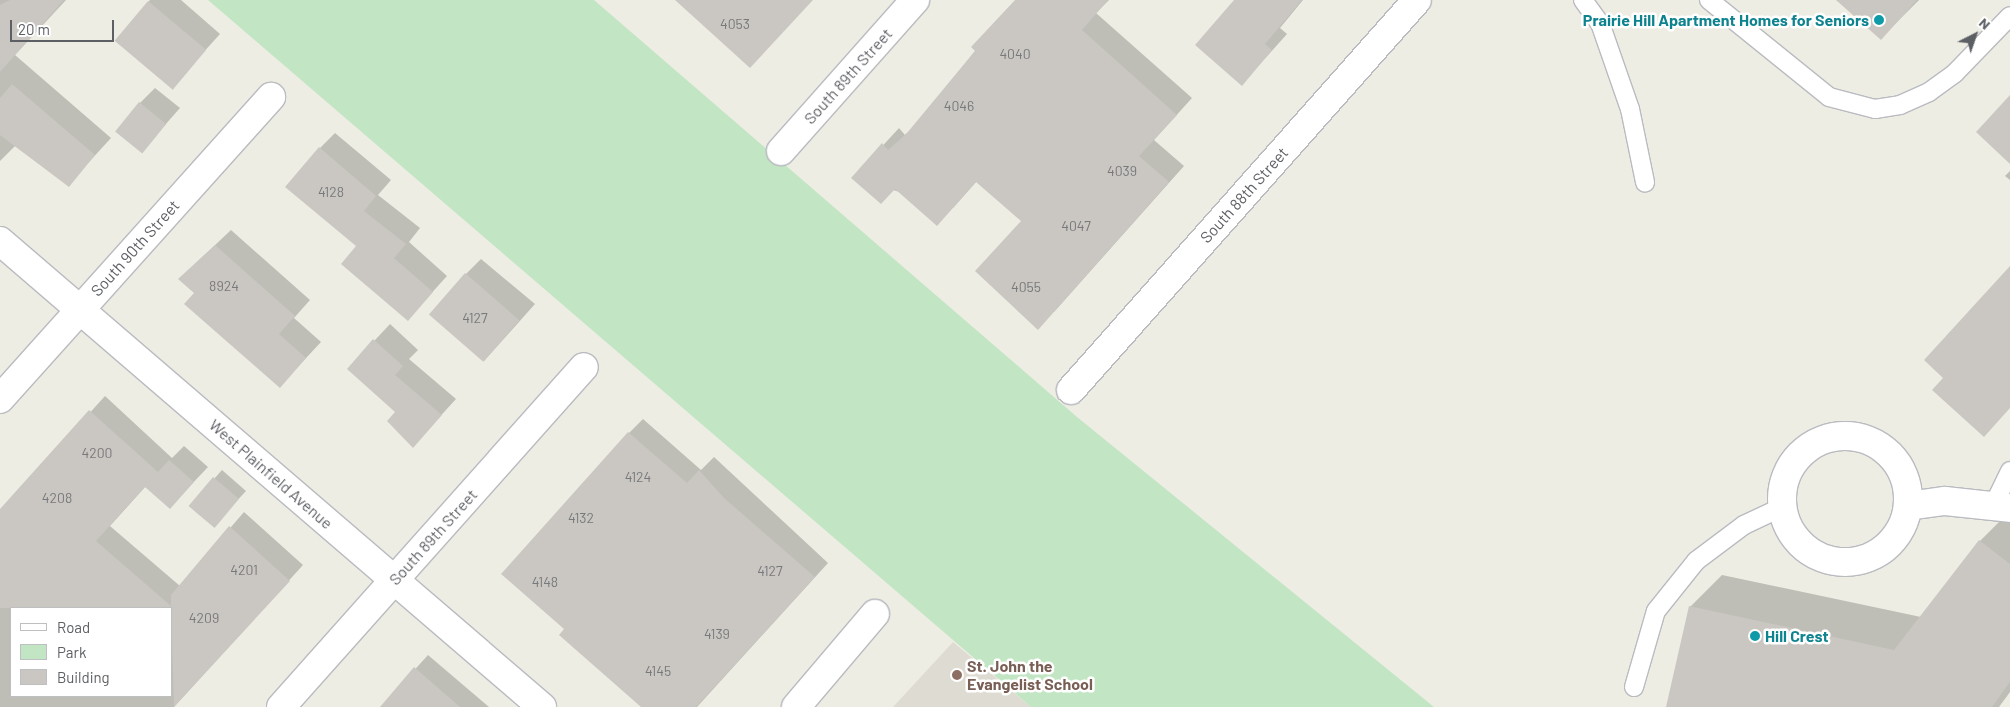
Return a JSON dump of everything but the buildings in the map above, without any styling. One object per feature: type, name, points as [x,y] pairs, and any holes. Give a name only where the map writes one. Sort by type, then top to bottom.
[{"type":"street","name":"South 89th Street","points":[[781,151],[915,0]]},
{"type":"street","name":"South 88th Street","points":[[1071,390],[1417,0]]},
{"type":"street","name":"South 90th Street","points":[[0,399],[271,97]]},
{"type":"street","name":"West Plainfield Avenue","points":[[0,241],[542,707]]},
{"type":"street","name":"South 89th Street","points":[[281,707],[584,367]]},
{"type":"street","points":[[1835,436],[1854,436],[1888,454],[1900,469],[1908,506],[1891,542],[1856,562],[1822,558],[1799,543],[1782,507],[1789,468],[1816,442],[1835,436]]},
{"type":"street","points":[[1908,506],[1945,502],[2002,507]]},
{"type":"street","points":[[796,707],[875,614]]},
{"type":"lane","points":[[1583,0],[1600,23],[1630,109],[1645,182]]},
{"type":"lane","points":[[1709,0],[1829,97],[1875,109],[1900,105],[1929,92],[1955,73],[2010,16]]},
{"type":"lane","points":[[2002,507],[2010,471]]},
{"type":"lane","points":[[1634,687],[1656,610],[1696,561],[1744,525],[1782,507]]},
{"type":"shaded area","name":"St. John the Evangelist School","points":[[953,642],[1031,707],[893,707]]},
{"type":"green space","points":[[208,0],[594,0],[1077,417],[1434,707],[1031,707]]},
{"type":"place","name":"Prairie Hill Apartment Homes for Seniors","points":[[1879,20]]},
{"type":"place","name":"Hill Crest","points":[[1755,636]]},
{"type":"place","name":"St. John the Evangelist School","points":[[957,675]]}]
